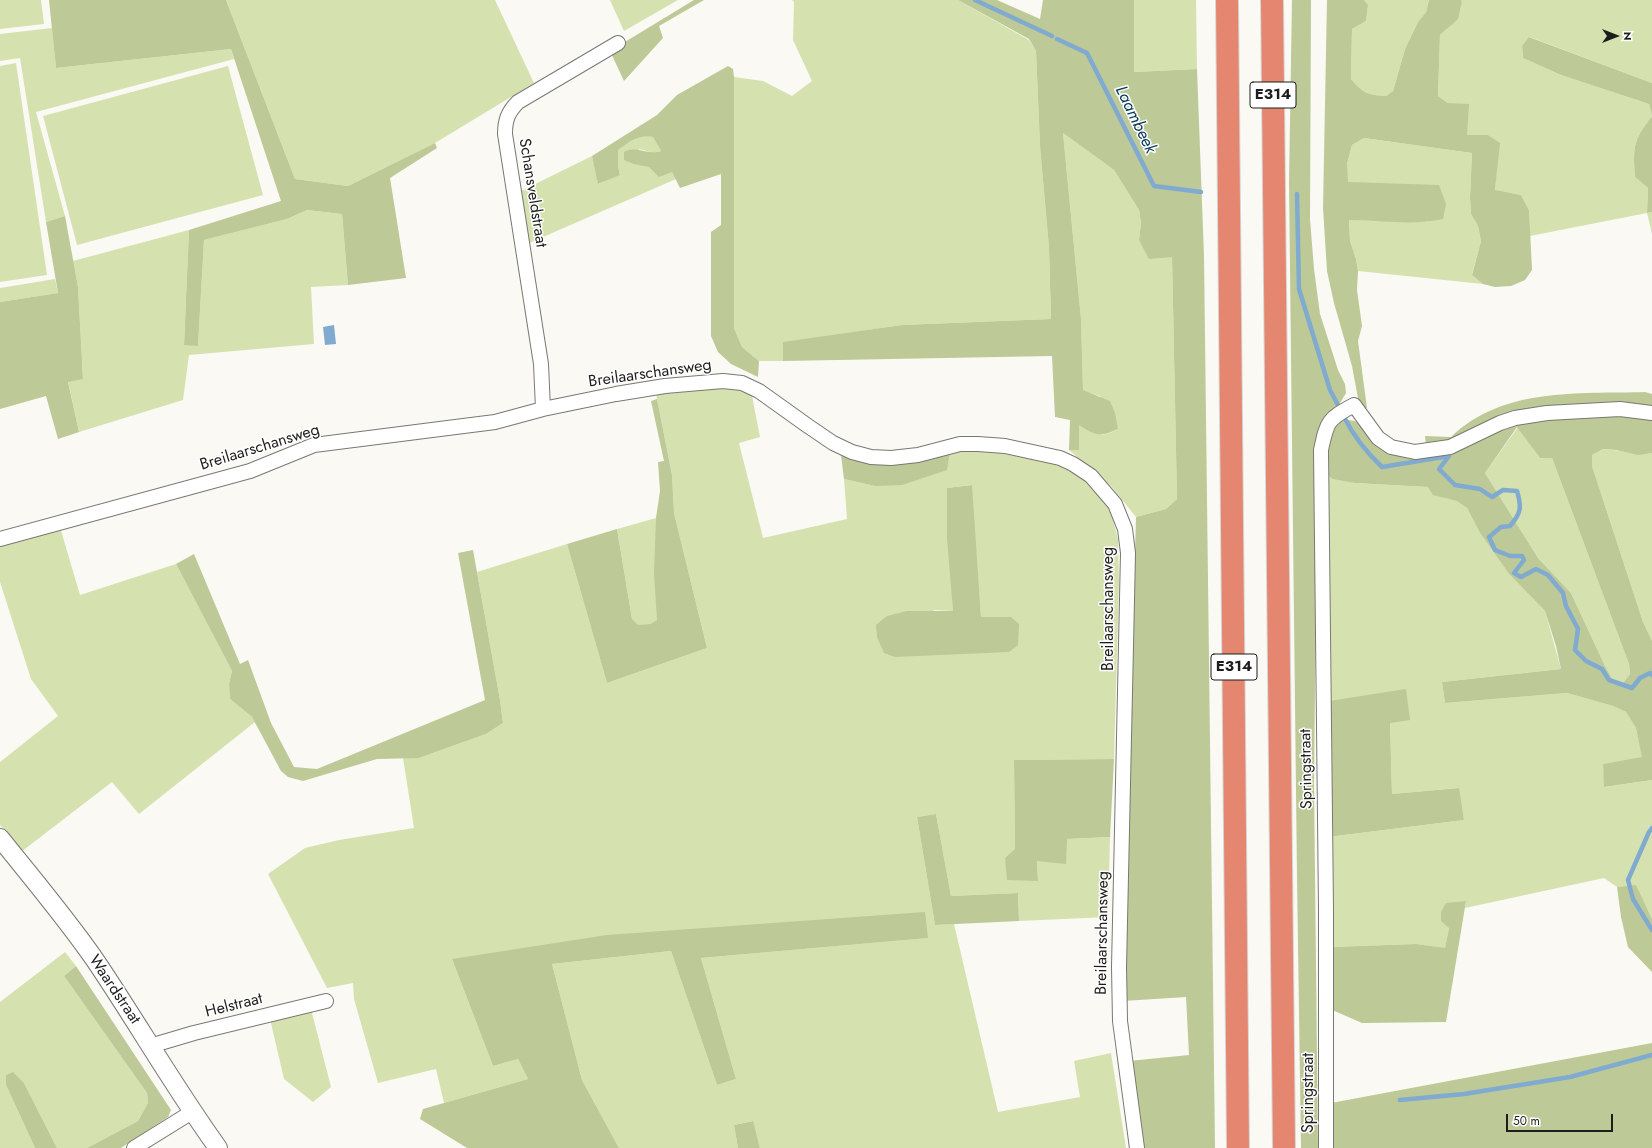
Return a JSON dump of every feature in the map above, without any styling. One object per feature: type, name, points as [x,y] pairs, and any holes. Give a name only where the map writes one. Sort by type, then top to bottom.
[{"type":"highway","name":"E314","points":[[1227,0],[1238,1148]]},
{"type":"highway","name":"E314","points":[[1272,0],[1284,1148]]},
{"type":"street","name":"Schansveldstraat","points":[[544,409],[541,364],[505,134],[505,123],[510,110],[518,102],[618,42]]},
{"type":"street","name":"Breilaarschansweg","points":[[0,539],[250,471],[314,445],[495,422],[544,409],[665,386],[723,381],[742,383],[759,391],[814,430],[852,452],[891,458],[918,455],[960,444],[978,444],[1005,446],[1060,458],[1073,464],[1090,476],[1115,504],[1124,529],[1128,553],[1119,967],[1120,1021],[1137,1148]]},
{"type":"street","name":"Springstraat","points":[[1326,1148],[1326,893],[1321,450],[1328,425],[1337,414],[1354,405],[1378,438],[1390,447],[1415,452],[1450,447],[1500,423],[1515,418],[1547,412],[1620,409],[1652,413]]},
{"type":"street","name":"Waardstraat","points":[[0,838],[94,959],[192,1112],[218,1148]]},
{"type":"street","name":"Helstraat","points":[[150,1046],[194,1033],[326,1001]]},
{"type":"street","points":[[134,1148],[192,1112]]},
{"type":"green space","points":[[0,0],[41,0],[44,24],[0,29]]},
{"type":"green space","points":[[49,0],[226,0],[295,179],[348,186],[435,143],[437,148],[390,178],[406,278],[348,285],[342,214],[307,210],[287,219],[204,240],[198,346],[184,345],[189,230],[281,201],[231,49],[56,68]]},
{"type":"green space","points":[[226,0],[495,0],[534,83],[435,143],[348,186],[295,179]]},
{"type":"green space","points":[[610,0],[678,0],[624,31]]},
{"type":"green space","points":[[694,0],[704,0],[659,26],[663,38],[624,81],[610,51]]},
{"type":"green space","points":[[792,0],[958,0],[1029,40],[1036,51],[1040,146],[1049,248],[1051,319],[902,325],[783,343],[783,361],[759,361],[742,347],[734,328],[734,77],[763,81],[792,96],[812,81],[793,40],[794,2]]},
{"type":"green space","points":[[958,0],[997,0],[1040,19],[1043,0],[1134,0],[1134,72],[1197,69],[1204,256],[1215,1148],[1143,1148],[1129,1061],[1189,1055],[1186,997],[1123,1001],[1136,517],[1166,509],[1177,499],[1172,257],[1149,259],[1139,240],[1141,223],[1139,210],[1114,170],[1063,133],[1081,319],[1083,390],[1110,401],[1115,413],[1118,429],[1102,435],[1090,432],[1079,425],[1079,450],[1069,450],[1070,420],[1055,417],[1052,356],[783,361],[783,342],[902,325],[1051,319],[1049,248],[1040,146],[1036,51],[1029,39]]},
{"type":"green space","points":[[1134,0],[1196,0],[1197,69],[1134,72]]},
{"type":"green space","points":[[1292,0],[1311,0],[1310,219],[1314,269],[1320,314],[1338,370],[1345,384],[1346,393],[1340,403],[1323,420],[1316,592],[1314,783],[1318,1148],[1301,1148],[1289,182]]},
{"type":"green space","points":[[1327,0],[1364,0],[1368,5],[1366,21],[1352,29],[1351,79],[1359,87],[1370,94],[1386,96],[1393,91],[1405,49],[1418,22],[1426,12],[1429,0],[1462,1],[1458,19],[1440,35],[1438,96],[1448,103],[1469,104],[1467,135],[1488,135],[1500,143],[1495,190],[1521,195],[1529,210],[1532,270],[1525,280],[1511,286],[1495,287],[1483,284],[1472,275],[1481,241],[1478,226],[1471,214],[1470,198],[1472,153],[1364,138],[1352,145],[1347,164],[1348,182],[1439,185],[1446,204],[1443,219],[1431,221],[1408,222],[1349,220],[1350,241],[1358,271],[1357,290],[1362,326],[1358,341],[1367,408],[1360,409],[1352,366],[1334,303],[1327,271],[1323,208]]},
{"type":"green space","points":[[1364,0],[1429,0],[1426,12],[1418,22],[1405,49],[1393,91],[1386,96],[1370,94],[1359,87],[1351,79],[1352,29],[1366,21],[1368,5]]},
{"type":"green space","points":[[1461,0],[1652,0],[1652,83],[1530,37],[1522,46],[1523,58],[1561,75],[1649,104],[1652,116],[1641,132],[1634,151],[1635,177],[1648,188],[1647,213],[1530,236],[1529,210],[1521,195],[1495,191],[1499,143],[1488,135],[1467,135],[1463,105],[1448,103],[1438,96],[1440,35],[1447,29],[1462,1]]},
{"type":"green space","points":[[52,28],[56,68],[231,49],[234,59],[36,112],[65,216],[46,222],[20,58],[0,61],[0,34]]},
{"type":"green space","points":[[1529,37],[1652,83],[1652,116],[1649,104],[1561,75],[1523,58],[1522,46]]},
{"type":"green space","points":[[16,63],[47,275],[0,282],[0,66]]},
{"type":"green space","points":[[228,66],[263,195],[77,245],[43,116]]},
{"type":"green space","points":[[728,66],[733,69],[734,77],[734,328],[742,347],[759,361],[758,377],[731,364],[718,352],[711,336],[711,232],[721,225],[721,174],[680,188],[672,172],[659,177],[649,167],[624,160],[624,152],[629,150],[651,152],[661,151],[653,137],[648,136],[638,138],[618,150],[618,166],[620,175],[598,184],[592,156],[657,115],[677,95]]},
{"type":"green space","points":[[1652,116],[1652,212],[1647,213],[1648,188],[1635,177],[1634,151],[1641,132]]},
{"type":"green space","points":[[1063,133],[1114,170],[1139,210],[1141,223],[1139,240],[1172,257],[1177,499],[1166,509],[1136,517],[1111,486],[1069,450],[1079,450],[1079,424],[1098,435],[1106,434],[1118,429],[1100,396],[1083,391],[1081,319]]},
{"type":"green space","points":[[645,135],[653,137],[661,151],[654,153],[639,149],[642,165],[672,172],[676,179],[527,244],[519,192],[592,156],[599,184],[620,174],[617,150],[637,137]]},
{"type":"green space","points":[[1364,138],[1472,153],[1470,198],[1471,214],[1478,226],[1481,241],[1472,274],[1483,284],[1358,271],[1350,241],[1349,219],[1429,222],[1347,182],[1347,164],[1352,145]]},
{"type":"green space","points":[[307,210],[342,214],[348,285],[311,287],[314,344],[189,355],[183,400],[79,432],[68,381],[83,379],[78,287],[73,261],[189,230],[184,344],[198,346],[204,240],[287,219]]},
{"type":"green space","points":[[1652,212],[1652,234],[1647,213]]},
{"type":"green space","points":[[65,216],[78,287],[83,379],[68,382],[79,432],[58,439],[46,396],[0,409],[0,302],[58,293],[46,222]]},
{"type":"green space","points":[[55,279],[58,293],[0,302],[0,288]]},
{"type":"green space","points":[[720,386],[744,391],[752,396],[760,437],[739,443],[763,538],[847,519],[844,479],[875,486],[950,451],[991,450],[1052,463],[1070,470],[1084,478],[1105,499],[1112,516],[1118,539],[1119,581],[1114,759],[1014,760],[1015,849],[1038,881],[1037,861],[1067,839],[1110,837],[1108,917],[1019,921],[1018,893],[951,896],[936,814],[917,817],[935,925],[954,924],[998,1112],[1080,1097],[1074,1061],[1111,1053],[1126,1148],[760,1148],[752,1121],[734,1125],[738,1148],[619,1148],[582,1080],[552,964],[671,951],[717,1085],[736,1079],[701,958],[927,938],[452,959],[493,1066],[518,1059],[528,1079],[444,1103],[436,1069],[378,1083],[354,999],[353,983],[327,988],[268,874],[305,848],[339,840],[414,828],[403,758],[419,758],[486,734],[503,723],[477,572],[567,544],[607,683],[707,648],[674,513],[672,475],[656,394]],"holes":[[[971,485],[981,617],[1009,652],[994,652],[933,610],[953,611],[947,488]]]},
{"type":"green space","points":[[1645,392],[1652,394],[1652,453],[1638,455],[1616,450],[1603,449],[1592,455],[1592,466],[1643,622],[1652,641],[1652,780],[1604,787],[1603,764],[1642,757],[1636,728],[1626,712],[1613,706],[1567,693],[1445,703],[1442,682],[1561,669],[1556,646],[1545,611],[1509,574],[1480,533],[1467,508],[1457,501],[1433,495],[1428,487],[1355,483],[1333,479],[1326,474],[1327,442],[1333,428],[1339,422],[1348,420],[1355,421],[1367,431],[1427,455],[1425,436],[1451,437],[1472,421],[1494,409],[1518,401],[1542,396],[1568,394]],"holes":[[[1517,427],[1540,458],[1552,458],[1629,664],[1630,674],[1623,683],[1614,682],[1571,593],[1538,558],[1485,473]]]},
{"type":"green space","points":[[657,399],[672,475],[674,513],[707,648],[607,683],[567,544],[617,529],[632,619],[638,625],[650,624],[657,620],[654,573],[656,518],[660,491],[658,462],[664,461],[651,401]]},
{"type":"green space","points":[[1518,427],[1540,458],[1552,458],[1629,664],[1630,674],[1623,683],[1614,682],[1571,593],[1538,558],[1485,473]]},
{"type":"green space","points":[[1603,449],[1633,453],[1652,453],[1652,641],[1643,622],[1592,466],[1592,455]]},
{"type":"green space","points":[[950,451],[947,470],[902,485],[875,486],[844,479],[841,455],[873,462]]},
{"type":"green space","points":[[1326,474],[1355,483],[1428,487],[1445,498],[1457,500],[1467,508],[1480,533],[1509,574],[1545,611],[1561,669],[1442,682],[1445,703],[1567,693],[1613,706],[1626,712],[1636,728],[1643,758],[1603,764],[1605,787],[1652,780],[1652,919],[1636,886],[1617,887],[1604,878],[1465,908],[1466,901],[1441,912],[1449,928],[1445,949],[1416,944],[1331,947],[1328,837],[1464,820],[1458,788],[1392,794],[1390,722],[1329,701]]},
{"type":"green space","points":[[972,485],[981,617],[1011,617],[1019,624],[1018,645],[1009,652],[895,657],[884,653],[877,637],[876,625],[887,616],[907,611],[953,611],[947,538],[947,488]]},
{"type":"green space","points":[[656,518],[657,620],[650,624],[638,626],[632,619],[617,529]]},
{"type":"green space","points":[[60,527],[80,595],[176,564],[232,671],[229,684],[230,699],[252,717],[255,722],[139,814],[112,782],[21,852],[0,825],[0,762],[58,716],[31,679],[0,582],[0,545]]},
{"type":"green space","points":[[473,550],[503,723],[486,734],[419,758],[377,759],[303,781],[288,777],[281,771],[252,717],[230,699],[229,684],[232,671],[176,564],[194,554],[240,664],[248,660],[271,723],[294,767],[317,769],[485,700],[458,553]]},
{"type":"green space","points":[[1406,689],[1410,720],[1390,723],[1392,794],[1459,788],[1464,820],[1328,837],[1329,701]]},
{"type":"green space","points":[[1114,759],[1110,837],[1067,839],[1066,864],[1037,861],[1038,881],[1007,880],[1005,858],[1015,849],[1014,760]]},
{"type":"green space","points":[[936,814],[951,896],[1018,893],[1019,921],[935,925],[917,817]]},
{"type":"green space","points":[[1636,885],[1652,919],[1652,972],[1628,947],[1621,917],[1617,887]]},
{"type":"green space","points":[[1466,901],[1446,1022],[1362,1023],[1330,1009],[1331,947],[1416,944],[1445,948],[1449,928],[1441,921],[1441,912],[1446,903]]},
{"type":"green space","points":[[925,912],[928,938],[701,958],[736,1079],[717,1085],[671,951],[552,964],[582,1080],[619,1148],[467,1148],[420,1119],[423,1109],[528,1079],[518,1059],[493,1066],[452,959],[607,935]]},
{"type":"green space","points":[[65,952],[76,966],[64,976],[147,1093],[148,1103],[138,1121],[87,1148],[57,1148],[24,1083],[6,1085],[35,1148],[0,1148],[0,1002]]},
{"type":"green space","points":[[76,966],[171,1110],[168,1117],[121,1148],[87,1148],[138,1121],[148,1103],[147,1093],[64,976]]},
{"type":"green space","points":[[311,1009],[331,1087],[313,1102],[284,1079],[270,1019]]},
{"type":"green space","points":[[1652,1043],[1652,1148],[1332,1148],[1331,1103]]},
{"type":"green space","points":[[13,1072],[24,1083],[57,1148],[35,1148],[6,1085],[6,1075]]},
{"type":"green space","points":[[753,1121],[760,1148],[738,1148],[734,1125]]},
{"type":"water","points":[[334,325],[336,344],[325,345],[323,327]]},
{"type":"waterway","name":"Laambeek","points":[[975,0],[1052,36]]},
{"type":"waterway","name":"Laambeek","points":[[1057,39],[1087,53],[1154,186],[1201,192]]},
{"type":"waterway","name":"Laambeek","points":[[1297,194],[1299,289],[1330,390],[1339,407]]},
{"type":"waterway","name":"Laambeek","points":[[1344,417],[1361,444],[1382,467],[1449,456],[1439,469],[1455,485],[1480,489],[1492,497],[1503,490],[1517,491],[1520,502],[1520,510],[1518,514],[1510,526],[1501,527],[1489,537],[1495,550],[1510,556],[1522,556],[1524,560],[1514,573],[1521,577],[1536,569],[1548,575],[1563,593],[1566,606],[1578,629],[1575,650],[1586,661],[1602,669],[1609,680],[1632,688],[1640,678],[1650,673],[1652,675]]},
{"type":"waterway","name":"Laambeek","points":[[1652,828],[1628,880],[1633,899],[1652,930]]},
{"type":"waterway","points":[[1400,1100],[1464,1094],[1570,1077],[1652,1055]]}]
